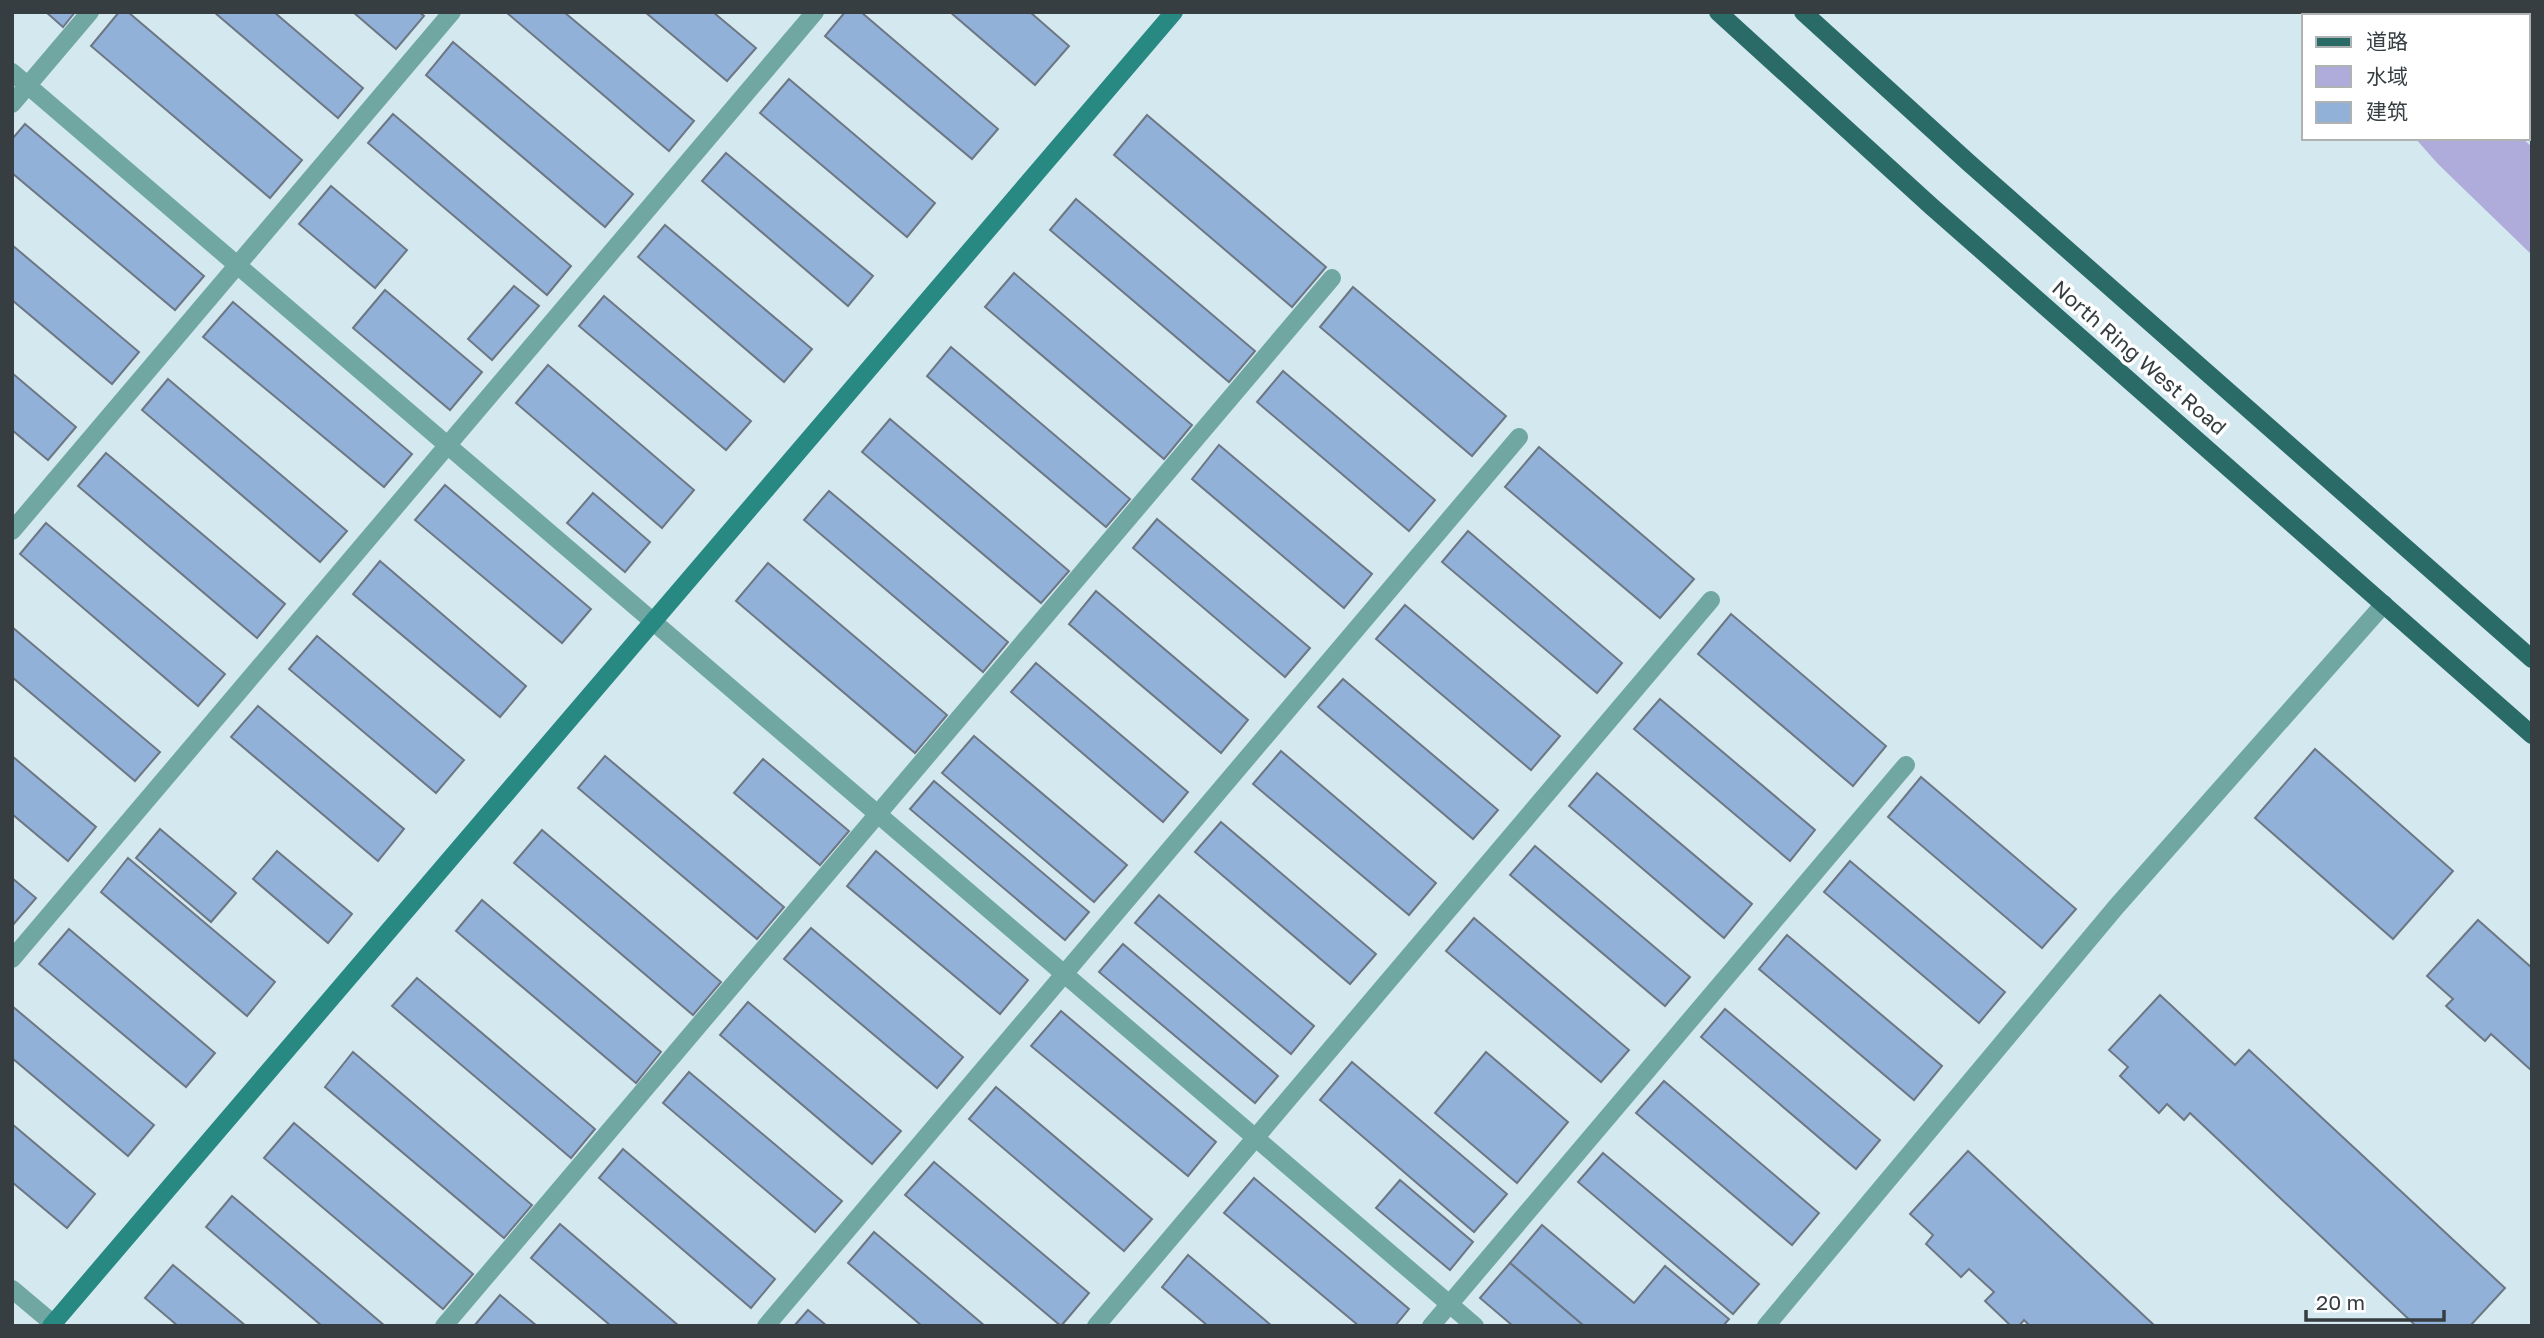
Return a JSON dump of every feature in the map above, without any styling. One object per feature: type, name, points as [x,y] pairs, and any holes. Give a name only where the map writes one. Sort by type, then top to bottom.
[{"type":"main road","name":"North Ring West Road","points":[[1718,12],[1931,206],[2532,735]]},
{"type":"main road","name":"North Ring West Road","points":[[1803,12],[1969,163],[2532,659]]},
{"type":"street","points":[[12,104],[90,12]]},
{"type":"street","points":[[12,531],[452,12]]},
{"type":"street","points":[[12,959],[815,12]]},
{"type":"street","points":[[12,1289],[54,1325],[1174,12]]},
{"type":"street","points":[[12,72],[1475,1326]]},
{"type":"street","points":[[444,1326],[1332,278]]},
{"type":"street","points":[[766,1326],[1519,437]]},
{"type":"street","points":[[1096,1326],[1712,600]]},
{"type":"street","points":[[1766,1326],[2116,907],[2384,604]]},
{"type":"street","points":[[1431,1326],[1906,765]]},
{"type":"water","points":[[2302,12],[2406,14],[2304,14]]},
{"type":"water","points":[[2417,140],[2524,140],[2532,147],[2532,255]]},
{"type":"building","points":[[46,12],[75,12],[63,27]]},
{"type":"building","points":[[119,12],[128,12],[302,160],[270,198],[91,46]]},
{"type":"building","points":[[214,12],[274,12],[363,88],[338,118]]},
{"type":"building","points":[[353,12],[419,12],[424,16],[396,49]]},
{"type":"building","points":[[506,12],[564,12],[694,121],[669,151]]},
{"type":"building","points":[[645,12],[713,12],[756,48],[727,81]]},
{"type":"building","points":[[845,12],[861,12],[998,129],[972,159],[825,36]]},
{"type":"building","points":[[950,12],[1030,12],[1069,46],[1035,85]]},
{"type":"building","points":[[453,42],[633,194],[605,227],[426,75]]},
{"type":"building","points":[[789,79],[935,203],[907,237],[760,113]]},
{"type":"building","points":[[393,114],[571,266],[547,295],[368,143]]},
{"type":"building","points":[[1147,115],[1326,267],[1292,307],[1114,155]]},
{"type":"building","points":[[25,124],[204,276],[175,310],[12,173],[12,139]]},
{"type":"building","points":[[726,153],[873,276],[848,306],[702,181]]},
{"type":"building","points":[[331,186],[407,250],[375,288],[299,224]]},
{"type":"building","points":[[1076,199],[1255,351],[1229,382],[1050,230]]},
{"type":"building","points":[[665,225],[812,349],[784,382],[638,257]]},
{"type":"building","points":[[12,245],[139,352],[112,384],[12,300]]},
{"type":"building","points":[[1014,273],[1192,425],[1164,459],[985,307]]},
{"type":"building","points":[[514,286],[539,306],[492,360],[468,339]]},
{"type":"building","points":[[1353,287],[1506,416],[1472,456],[1320,327]]},
{"type":"building","points":[[385,290],[482,372],[450,410],[353,328]]},
{"type":"building","points":[[604,296],[751,421],[726,450],[579,326]]},
{"type":"building","points":[[233,302],[412,454],[384,487],[203,337]]},
{"type":"building","points":[[951,347],[1130,499],[1106,527],[927,376]]},
{"type":"building","points":[[548,365],[694,490],[662,528],[516,403]]},
{"type":"building","points":[[1283,371],[1435,500],[1409,531],[1257,402]]},
{"type":"building","points":[[12,373],[76,427],[48,460],[12,430]]},
{"type":"building","points":[[168,379],[347,531],[320,562],[142,410]]},
{"type":"building","points":[[890,419],[1069,571],[1041,603],[862,452]]},
{"type":"building","points":[[1219,445],[1372,574],[1344,608],[1192,479]]},
{"type":"building","points":[[1539,447],[1694,579],[1660,618],[1505,487]]},
{"type":"building","points":[[106,453],[285,604],[257,638],[78,486]]},
{"type":"building","points":[[445,485],[591,609],[562,643],[415,520]]},
{"type":"building","points":[[829,491],[1008,642],[983,672],[804,520]]},
{"type":"building","points":[[593,493],[650,542],[625,572],[567,523]]},
{"type":"building","points":[[1157,519],[1310,648],[1285,677],[1133,548]]},
{"type":"building","points":[[46,523],[225,674],[198,706],[20,554]]},
{"type":"building","points":[[1468,531],[1622,663],[1597,693],[1442,562]]},
{"type":"building","points":[[380,561],[526,686],[500,717],[353,594]]},
{"type":"building","points":[[768,563],[947,715],[915,753],[736,601]]},
{"type":"building","points":[[1096,591],[1248,720],[1221,753],[1069,624]]},
{"type":"building","points":[[1405,605],[1560,736],[1531,770],[1376,639]]},
{"type":"building","points":[[1731,614],[1886,746],[1853,786],[1698,654]]},
{"type":"building","points":[[12,627],[160,752],[135,781],[12,677]]},
{"type":"building","points":[[317,636],[464,760],[436,793],[289,669]]},
{"type":"building","points":[[1036,663],[1188,792],[1163,822],[1011,692]]},
{"type":"building","points":[[1343,679],[1498,810],[1473,839],[1318,707]]},
{"type":"building","points":[[1660,699],[1815,830],[1790,861],[1634,729]]},
{"type":"building","points":[[258,706],[404,829],[378,861],[231,737]]},
{"type":"building","points":[[974,736],[1127,865],[1094,902],[942,773]]},
{"type":"building","points":[[2315,749],[2453,871],[2393,939],[2255,818]]},
{"type":"building","points":[[1281,751],[1436,883],[1409,915],[1253,784]]},
{"type":"building","points":[[12,756],[96,827],[68,861],[12,814]]},
{"type":"building","points":[[605,756],[784,907],[757,939],[578,788]]},
{"type":"building","points":[[763,759],[849,831],[820,865],[734,793]]},
{"type":"building","points":[[1597,773],[1752,904],[1724,938],[1569,806]]},
{"type":"building","points":[[1921,777],[2076,909],[2042,948],[1888,817]]},
{"type":"building","points":[[934,781],[1089,912],[1065,940],[910,809]]},
{"type":"building","points":[[1221,822],[1376,954],[1350,984],[1195,852]]},
{"type":"building","points":[[160,829],[236,893],[211,922],[136,858]]},
{"type":"building","points":[[542,830],[721,982],[693,1015],[514,863]]},
{"type":"building","points":[[1535,846],[1690,977],[1665,1006],[1510,875]]},
{"type":"building","points":[[277,851],[352,914],[328,943],[253,879]]},
{"type":"building","points":[[876,851],[1028,980],[1000,1014],[847,886]]},
{"type":"building","points":[[128,858],[275,982],[247,1016],[101,892]]},
{"type":"building","points":[[1850,861],[2005,992],[1979,1023],[1824,892]]},
{"type":"building","points":[[12,878],[36,898],[12,926]]},
{"type":"building","points":[[1159,895],[1314,1026],[1291,1054],[1135,923]]},
{"type":"building","points":[[482,900],[661,1052],[636,1083],[456,931]]},
{"type":"building","points":[[1474,918],[1629,1050],[1601,1082],[1446,951]]},
{"type":"building","points":[[2478,920],[2532,968],[2532,1071],[2491,1034],[2485,1041],[2446,1006],[2453,999],[2427,976]]},
{"type":"building","points":[[811,928],[963,1057],[937,1088],[784,959]]},
{"type":"building","points":[[69,929],[215,1053],[186,1087],[39,964]]},
{"type":"building","points":[[1787,935],[1942,1066],[1914,1100],[1759,969]]},
{"type":"building","points":[[1123,944],[1278,1076],[1255,1103],[1099,972]]},
{"type":"building","points":[[417,978],[595,1129],[571,1158],[392,1006]]},
{"type":"building","points":[[2160,995],[2235,1065],[2249,1050],[2505,1288],[2470,1326],[2416,1326],[2190,1113],[2184,1120],[2167,1104],[2159,1113],[2120,1076],[2128,1067],[2109,1050]]},
{"type":"building","points":[[748,1002],[901,1131],[872,1164],[720,1035]]},
{"type":"building","points":[[12,1006],[154,1125],[128,1156],[12,1058]]},
{"type":"building","points":[[1725,1009],[1880,1140],[1856,1169],[1701,1037]]},
{"type":"building","points":[[1061,1011],[1216,1142],[1188,1176],[1031,1046]]},
{"type":"building","points":[[353,1052],[532,1205],[504,1238],[325,1087]]},
{"type":"building","points":[[1486,1052],[1568,1122],[1517,1183],[1435,1113]]},
{"type":"building","points":[[1352,1062],[1507,1194],[1474,1232],[1320,1100]]},
{"type":"building","points":[[689,1072],[842,1201],[815,1232],[663,1103]]},
{"type":"building","points":[[1664,1081],[1819,1213],[1792,1245],[1636,1113]]},
{"type":"building","points":[[996,1087],[1152,1219],[1124,1251],[969,1119]]},
{"type":"building","points":[[294,1123],[473,1274],[443,1309],[264,1158]]},
{"type":"building","points":[[12,1124],[95,1194],[67,1228],[12,1182]]},
{"type":"building","points":[[623,1149],[775,1279],[751,1308],[599,1178]]},
{"type":"building","points":[[1968,1151],[2155,1326],[2030,1326],[2024,1320],[2019,1326],[2011,1326],[1985,1301],[1994,1292],[1969,1269],[1961,1277],[1926,1244],[1933,1235],[1910,1214]]},
{"type":"building","points":[[1603,1153],[1759,1284],[1733,1314],[1578,1182]]},
{"type":"building","points":[[934,1162],[1089,1293],[1061,1326],[905,1195]]},
{"type":"building","points":[[1254,1178],[1409,1309],[1395,1326],[1359,1326],[1224,1213]]},
{"type":"building","points":[[1400,1180],[1473,1242],[1450,1270],[1376,1208]]},
{"type":"building","points":[[232,1196],[385,1326],[322,1326],[206,1227]]},
{"type":"building","points":[[560,1224],[679,1326],[611,1326],[531,1258]]},
{"type":"building","points":[[1542,1225],[1634,1303],[1665,1266],[1729,1319],[1723,1326],[1584,1326],[1510,1263]]},
{"type":"building","points":[[874,1232],[985,1326],[922,1326],[848,1263]]},
{"type":"building","points":[[1188,1255],[1272,1326],[1208,1326],[1162,1287]]},
{"type":"building","points":[[1510,1263],[1584,1326],[1513,1326],[1480,1298]]},
{"type":"building","points":[[173,1265],[246,1326],[178,1326],[145,1298]]},
{"type":"building","points":[[500,1295],[537,1326],[474,1326]]},
{"type":"building","points":[[808,1310],[827,1326],[794,1326]]}]
